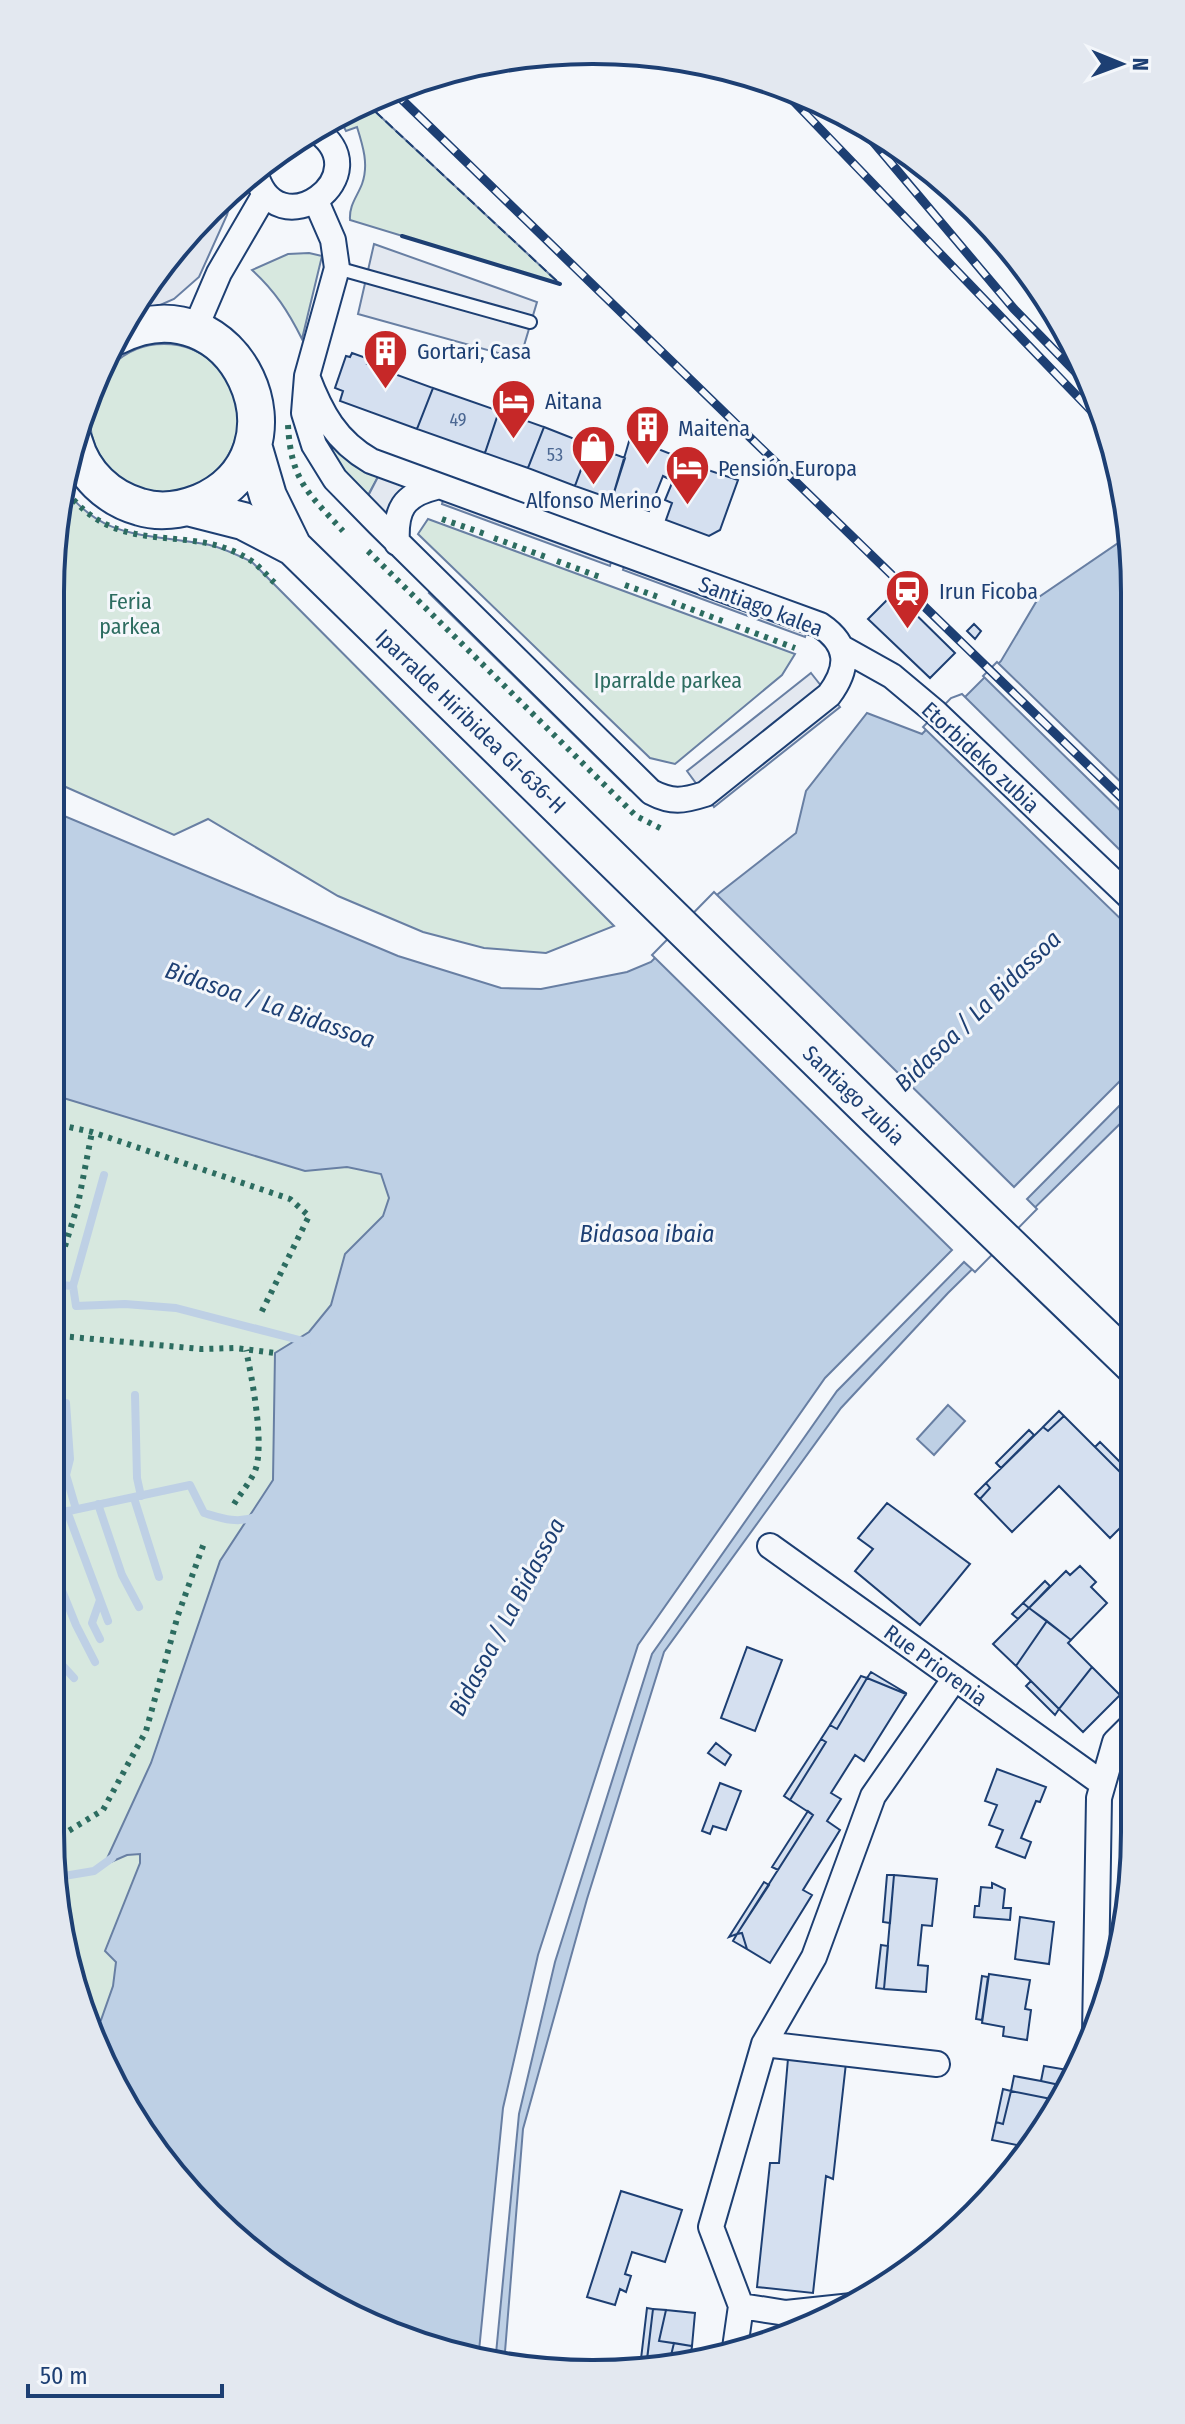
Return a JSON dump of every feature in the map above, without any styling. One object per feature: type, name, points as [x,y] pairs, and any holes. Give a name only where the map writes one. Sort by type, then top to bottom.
[{"type":"main road","name":"Iparralde Hiribidea GI-636-H","points":[[81,458],[88,472],[103,489],[122,501],[143,509],[166,510],[188,507],[209,498],[228,484],[243,466],[253,445],[257,421],[255,397],[247,375],[234,356],[216,340],[195,329],[174,324],[152,324],[134,330]]},
{"type":"main road","name":"Iparralde Hiribidea GI-636-H","points":[[253,445],[268,496],[293,547]]},
{"type":"main road","name":"Iparralde Hiribidea GI-636-H","points":[[188,507],[243,521],[293,547],[649,894]]},
{"type":"main road","name":"Santiago zubia","points":[[649,894],[1121,1353]]},
{"type":"street","points":[[195,329],[260,182],[276,202],[289,207],[316,201],[327,192],[334,180],[336,166],[334,151],[325,137]]},
{"type":"street","points":[[316,201],[333,240],[337,268],[307,376],[304,413],[314,445],[335,479],[397,543]]},
{"type":"street","name":"Santiago kalea","points":[[307,376],[320,410],[331,428],[353,451],[436,487],[820,625],[832,633],[842,648],[844,663],[841,679],[829,695],[705,794],[683,802],[667,801],[651,792],[397,543]]},
{"type":"street","points":[[397,543],[397,518],[401,509],[419,491],[436,487]]},
{"type":"street","name":"Etorbideko zubia","points":[[842,648],[892,676],[935,712],[1121,889]]},
{"type":"street","name":"Rue Priorenia","points":[[770,1546],[1103,1784]]},
{"type":"street","points":[[736,2340],[741,2306],[711,2227],[764,2044],[814,1957],[873,1796],[955,1678]]},
{"type":"street","points":[[1096,1992],[1099,1798],[1115,1742],[1121,1736]]},
{"type":"street","points":[[764,2044],[937,2064]]},
{"type":"street","points":[[741,2306],[786,2313],[816,2310]]},
{"type":"lane","points":[[337,268],[530,322]]},
{"type":"green space","points":[[375,111],[560,284],[350,220],[365,170],[357,127],[346,131],[344,127]]},
{"type":"green space","points":[[288,254],[322,256],[302,339],[280,302],[252,270]]},
{"type":"green space","points":[[150,345],[178,345],[205,356],[226,377],[237,404],[237,432],[226,459],[205,480],[178,491],[150,491],[123,480],[102,459],[91,432],[104,390],[118,360]]},
{"type":"green space","points":[[319,422],[380,473],[366,499],[331,457]]},
{"type":"green space","name":"Feria parkea","points":[[73,498],[92,516],[108,525],[144,535],[211,545],[252,562],[614,926],[546,953],[484,948],[423,932],[338,896],[208,819],[174,835],[64,786],[65,558]]},
{"type":"green space","name":"Iparralde parkea","points":[[428,519],[795,654],[782,675],[675,764],[650,758],[418,534]]},
{"type":"green space","points":[[64,1052],[433,1164],[120,2068],[104,2034],[82,1968],[74,1935],[65,1866]]},
{"type":"shaded area","points":[[228,210],[199,277],[174,299],[147,309],[195,244]]},
{"type":"shaded area","points":[[374,244],[537,302],[520,359],[358,314]]},
{"type":"shaded area","points":[[380,473],[418,486],[390,527],[366,500]]},
{"type":"shaded area","points":[[444,496],[612,558],[610,566],[442,504]]},
{"type":"shaded area","points":[[625,563],[807,630],[805,637],[623,570]]},
{"type":"shaded area","points":[[435,588],[635,784],[630,790],[429,593]]},
{"type":"shaded area","points":[[811,673],[822,687],[698,786],[687,771]]},
{"type":"shaded area","points":[[836,702],[840,707],[714,807],[710,801]]},
{"type":"water","name":"Bidasoa ibaia","points":[[1118,543],[1121,592],[1121,1123],[948,1293],[841,1408],[664,1652],[587,1899],[523,2129],[505,2352],[456,2342],[390,2320],[299,2271],[244,2229],[219,2205],[195,2180],[153,2125],[135,2096],[99,2021],[113,1986],[116,1962],[105,1951],[140,1863],[140,1854],[127,1855],[104,1865],[151,1763],[220,1561],[273,1480],[275,1353],[309,1332],[331,1305],[345,1254],[383,1216],[389,1198],[381,1174],[347,1167],[305,1171],[64,1098],[64,816],[398,956],[501,988],[541,989],[627,972],[651,962],[718,894],[796,833],[806,791],[867,713],[922,734],[954,701],[961,701],[1001,661],[1039,597]]},
{"type":"water","points":[[948,1405],[965,1421],[934,1455],[917,1439]]},
{"type":"pier","points":[[997,662],[1121,782],[1121,811],[983,676]]},
{"type":"pier","points":[[962,694],[1121,851],[1121,919],[923,727],[951,698]]},
{"type":"pier","points":[[714,892],[1014,1187],[1121,1080],[1121,1104],[1027,1199],[1037,1209],[975,1272],[964,1262],[837,1391],[652,1654],[555,1962],[519,2114],[496,2351],[479,2348],[503,2108],[538,1955],[638,1645],[825,1378],[952,1250],[652,955]]},
{"type":"building","name":"Gortari, Casa","points":[[352,353],[369,359],[367,364],[433,388],[417,429],[340,401],[343,391],[335,388],[346,356],[350,357]]},
{"type":"building","points":[[433,388],[499,411],[485,453],[417,429]]},
{"type":"building","name":"Aitana","points":[[499,411],[544,427],[528,468],[485,453]]},
{"type":"building","points":[[544,427],[590,445],[575,486],[528,468]]},
{"type":"building","name":"Maitena","points":[[630,438],[676,456],[667,478],[663,476],[649,511],[612,499]]},
{"type":"building","points":[[590,445],[625,458],[612,499],[575,486]]},
{"type":"building","points":[[681,461],[738,480],[720,530],[709,536],[666,520],[672,503],[665,500]]},
{"type":"building","name":"Irun Ficoba","points":[[894,593],[955,653],[930,678],[868,619]]},
{"type":"building","points":[[974,624],[981,631],[975,639],[967,631]]},
{"type":"building","points":[[1059,1411],[1064,1416],[1048,1431],[1043,1427]]},
{"type":"building","points":[[1064,1416],[1121,1473],[1121,1527],[1110,1538],[1059,1486],[1012,1532],[980,1499],[990,1488],[986,1483],[1043,1427],[1048,1431]]},
{"type":"building","points":[[1029,1430],[1034,1435],[1001,1468],[996,1463]]},
{"type":"building","points":[[1100,1442],[1121,1463],[1121,1473],[1095,1447]]},
{"type":"building","points":[[986,1483],[990,1488],[980,1499],[975,1494]]},
{"type":"building","points":[[887,1503],[970,1564],[920,1625],[855,1571],[873,1549],[858,1538]]},
{"type":"building","points":[[1080,1566],[1096,1582],[1091,1587],[1107,1603],[1071,1640],[1029,1608],[1066,1571],[1070,1575]]},
{"type":"building","points":[[1045,1581],[1050,1586],[1029,1608],[1023,1603]]},
{"type":"building","points":[[1023,1603],[1029,1608],[1018,1619],[1012,1614]]},
{"type":"building","points":[[1029,1608],[1047,1621],[1016,1666],[993,1644]]},
{"type":"building","points":[[1047,1621],[1071,1640],[1068,1643],[1092,1667],[1059,1709],[1016,1666]]},
{"type":"building","points":[[747,1647],[782,1660],[755,1731],[721,1718]]},
{"type":"building","points":[[1092,1667],[1120,1695],[1083,1732],[1059,1709]]},
{"type":"building","points":[[871,1672],[906,1693],[906,1694],[867,1678]]},
{"type":"building","points":[[861,1676],[867,1678],[837,1729],[830,1725]]},
{"type":"building","points":[[867,1678],[906,1694],[864,1761],[855,1755],[831,1793],[841,1799],[827,1821],[840,1830],[803,1890],[812,1895],[770,1963],[747,1949],[742,1933],[737,1934],[813,1815],[790,1800],[826,1742],[821,1739],[830,1725],[837,1729]]},
{"type":"building","points":[[1031,1681],[1059,1709],[1055,1715],[1026,1686]]},
{"type":"building","points":[[821,1739],[826,1742],[790,1800],[784,1796]]},
{"type":"building","points":[[716,1743],[731,1755],[725,1765],[708,1753]]},
{"type":"building","points":[[997,1769],[1046,1787],[1040,1802],[1036,1801],[1021,1838],[1031,1842],[1025,1858],[996,1847],[1003,1830],[989,1825],[997,1805],[985,1801]]},
{"type":"building","points":[[720,1783],[741,1791],[726,1830],[713,1826],[710,1834],[702,1831]]},
{"type":"building","points":[[808,1811],[813,1815],[778,1870],[772,1867]]},
{"type":"building","points":[[887,1875],[894,1875],[890,1923],[883,1922]]},
{"type":"building","points":[[894,1875],[937,1879],[932,1926],[922,1925],[918,1965],[928,1966],[926,1992],[884,1989]]},
{"type":"building","points":[[764,1882],[769,1885],[737,1934],[729,1937]]},
{"type":"building","points":[[992,1883],[1005,1889],[1003,1908],[1011,1908],[1010,1920],[974,1917],[981,1887],[992,1888]]},
{"type":"building","points":[[1020,1917],[1054,1922],[1049,1964],[1015,1959]]},
{"type":"building","points":[[742,1933],[747,1949],[733,1941],[737,1934]]},
{"type":"building","points":[[881,1945],[888,1946],[884,1989],[876,1988]]},
{"type":"building","points":[[989,1974],[1030,1980],[1025,2009],[1031,2010],[1027,2040],[1003,2036],[1004,2027],[982,2023]]},
{"type":"building","points":[[982,1976],[988,1977],[982,2020],[976,2019]]},
{"type":"building","points":[[789,2047],[847,2054],[833,2179],[826,2176],[813,2293],[757,2287],[770,2163],[779,2163]]},
{"type":"building","points":[[1044,2066],[1064,2069],[1056,2084],[1041,2081]]},
{"type":"building","points":[[1014,2076],[1056,2084],[1048,2098],[1011,2091]]},
{"type":"building","points":[[1003,2089],[1011,2091],[1003,2124],[996,2122]]},
{"type":"building","points":[[1011,2091],[1048,2098],[1018,2145],[992,2140],[996,2122],[1003,2124]]},
{"type":"building","points":[[621,2191],[682,2210],[665,2262],[632,2252],[625,2274],[631,2276],[626,2292],[620,2289],[615,2305],[587,2297]]},
{"type":"building","points":[[647,2308],[653,2309],[647,2357],[641,2357]]},
{"type":"building","points":[[653,2309],[666,2310],[659,2341],[674,2343],[671,2354],[647,2357]]},
{"type":"building","points":[[666,2310],[695,2313],[692,2346],[659,2341]]},
{"type":"building","points":[[674,2343],[692,2346],[691,2351],[671,2354]]},
{"type":"waterway","points":[[73,1286],[104,1175]]},
{"type":"waterway","points":[[64,1285],[73,1286],[76,1306],[125,1304],[176,1308],[307,1342]]},
{"type":"waterway","points":[[135,1395],[137,1478],[141,1496]]},
{"type":"waterway","points":[[66,1403],[70,1459],[66,1475],[76,1509]]},
{"type":"waterway","points":[[64,1512],[190,1485],[204,1513],[235,1520],[255,1517]]},
{"type":"waterway","points":[[134,1498],[159,1577]]},
{"type":"waterway","points":[[98,1504],[122,1575],[139,1607]]},
{"type":"waterway","points":[[67,1511],[108,1621]]},
{"type":"waterway","points":[[64,1595],[95,1662]]},
{"type":"waterway","points":[[100,1600],[92,1623],[100,1639]]},
{"type":"waterway","points":[[64,1667],[74,1678]]},
{"type":"waterway","points":[[66,1876],[94,1871],[112,1858]]},
{"type":"railway","points":[[402,100],[1121,797]]},
{"type":"railway","points":[[797,105],[1087,406]]},
{"type":"railway","points":[[879,149],[1014,309],[1069,365]]},
{"type":"hedge","points":[[288,425],[293,459],[303,484],[343,531]]},
{"type":"hedge","points":[[73,497],[83,509],[106,524],[130,533],[229,549],[253,562],[276,584]]},
{"type":"hedge","points":[[442,519],[485,534]]},
{"type":"hedge","points":[[494,538],[546,557]]},
{"type":"hedge","points":[[368,551],[636,816],[662,829]]},
{"type":"hedge","points":[[557,561],[600,577]]},
{"type":"hedge","points":[[625,585],[661,598]]},
{"type":"hedge","points":[[672,602],[725,622]]},
{"type":"hedge","points":[[736,626],[795,648]]},
{"type":"hedge","points":[[64,1126],[92,1132],[290,1199],[309,1216],[261,1313]]},
{"type":"hedge","points":[[64,1250],[78,1204],[92,1132]]},
{"type":"hedge","points":[[64,1336],[275,1353]]},
{"type":"hedge","points":[[234,1504],[253,1475],[258,1459],[256,1411],[246,1350]]},
{"type":"hedge","points":[[64,1834],[103,1810],[146,1731],[178,1615],[204,1543]]},
{"type":"fence","points":[[375,111],[560,284]]},
{"type":"wall","points":[[402,236],[560,284]]},
{"type":"place","name":"Gortari, Casa","points":[[386,390]]},
{"type":"place","name":"Aitana","points":[[514,440]]},
{"type":"place","name":"Maitena","points":[[647,467]]},
{"type":"place","name":"Alfonso Merino","points":[[594,486]]},
{"type":"place","name":"Pensión Europa","points":[[687,507]]},
{"type":"place","name":"Irun Ficoba","points":[[908,630]]},
{"type":"water label","name":"Bidasoa / La Bidassoa","points":[[270,1005]]},
{"type":"water label","name":"Bidasoa / La Bidassoa","points":[[978,1011]]},
{"type":"water label","name":"Bidasoa / La Bidassoa","points":[[507,1617]]}]
